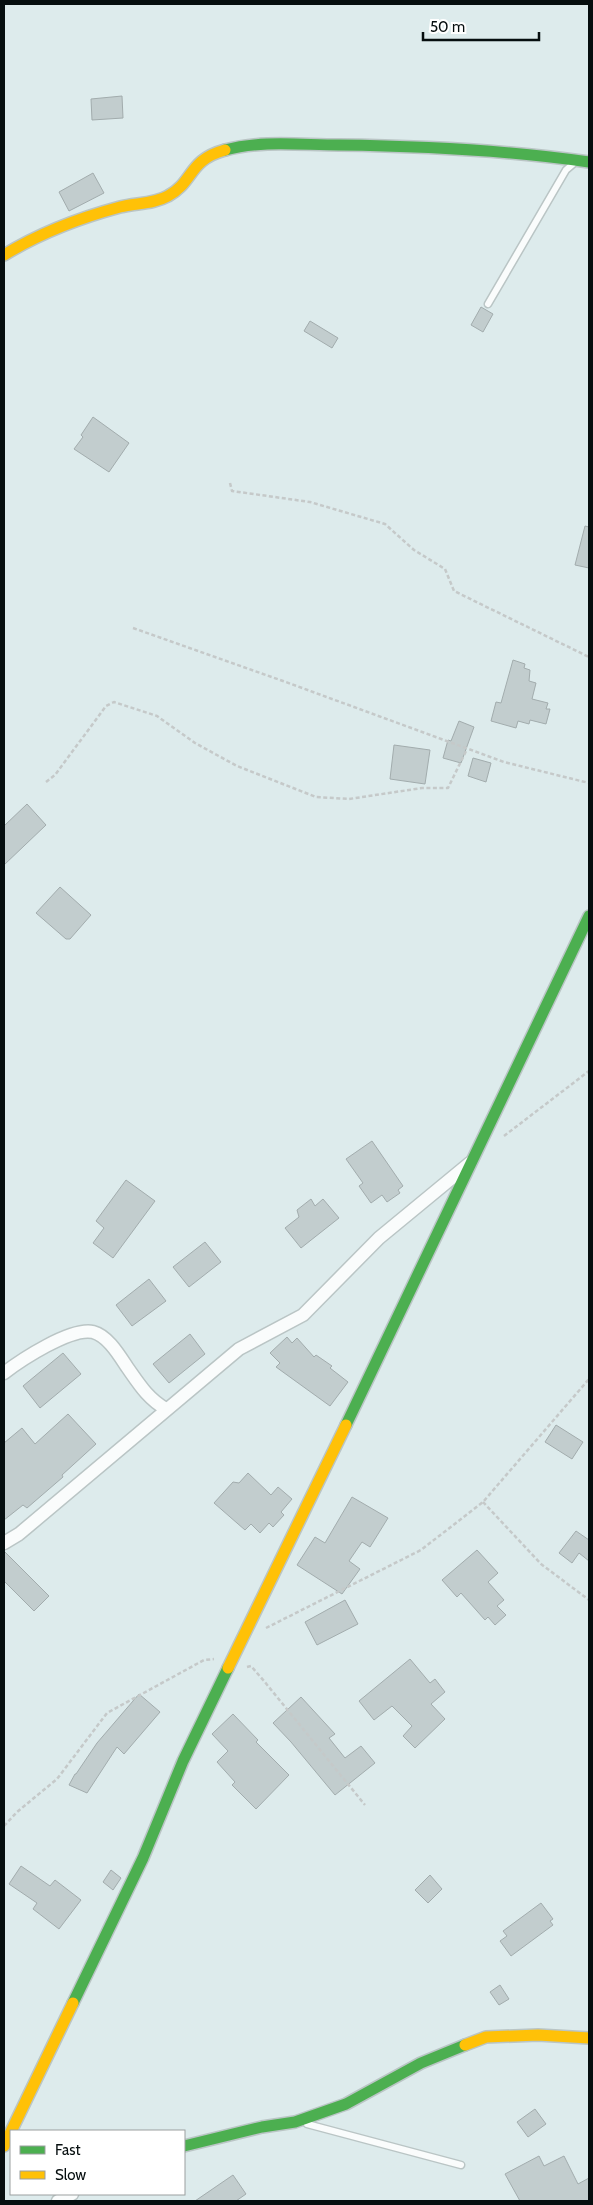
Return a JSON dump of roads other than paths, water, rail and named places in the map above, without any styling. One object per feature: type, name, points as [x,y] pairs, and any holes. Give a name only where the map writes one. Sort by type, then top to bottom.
[{"type":"street","points":[[4,255],[15,247],[76,222],[123,206],[166,198],[173,193],[203,158],[210,154],[250,144],[406,146],[494,150],[584,161]]},
{"type":"street","points":[[12,2130],[139,1867],[183,1760],[230,1668],[589,916]]},
{"type":"street","points":[[4,1543],[19,1534],[238,1349],[303,1315],[379,1238],[474,1160]]},
{"type":"street","points":[[4,1373],[70,1335],[83,1331],[94,1333],[114,1348],[147,1395],[166,1409]]},
{"type":"street","points":[[185,2146],[262,2127],[295,2122],[346,2104],[421,2063],[486,2037],[538,2035],[589,2038]]},
{"type":"street","points":[[4,2146],[10,2134]]},
{"type":"street","points":[[58,2201],[70,2195]]},
{"type":"lane","points":[[488,304],[566,170],[584,161]]},
{"type":"lane","points":[[295,2122],[326,2128],[461,2164]]}]
